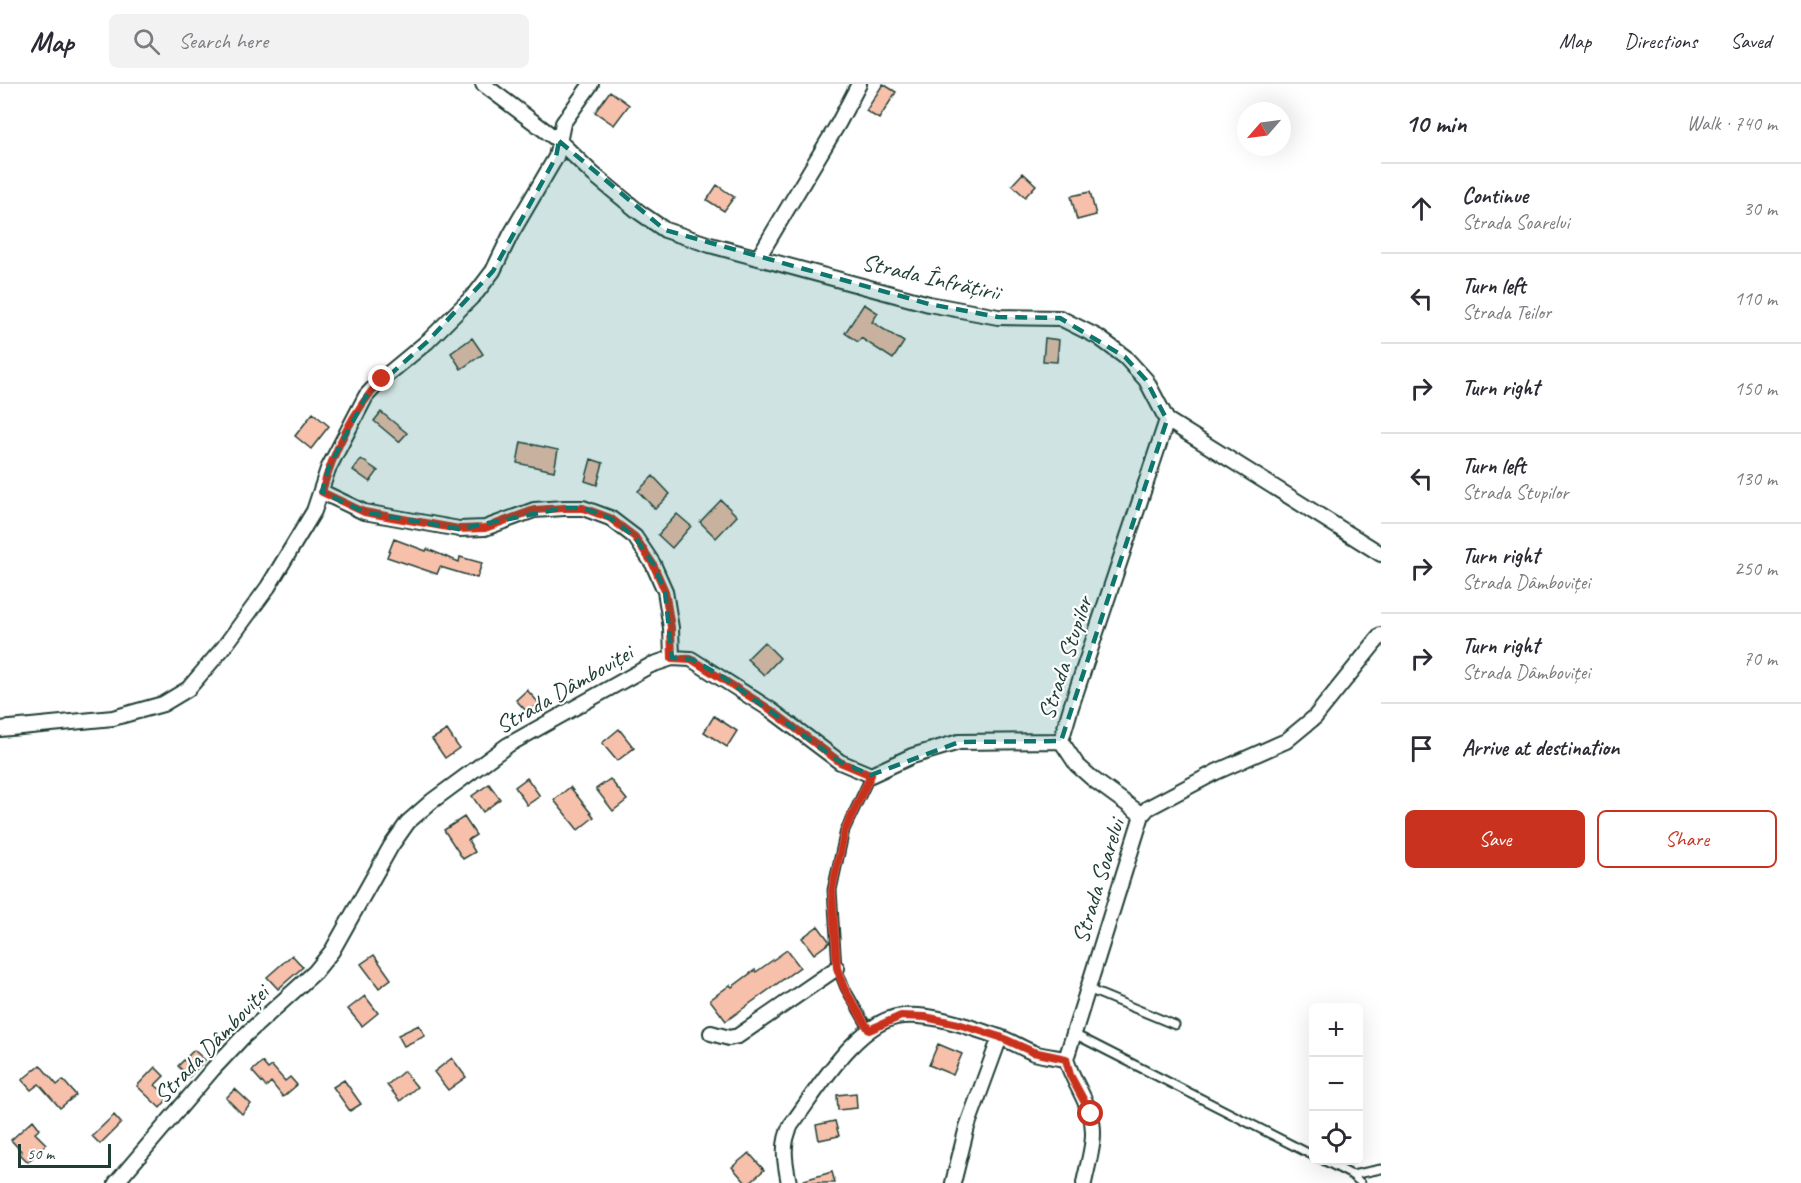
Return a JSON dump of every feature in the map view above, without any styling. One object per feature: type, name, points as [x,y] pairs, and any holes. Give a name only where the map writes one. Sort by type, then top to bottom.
[{"type":"street","name":"Strada Înfrățirii","points":[[483,84],[560,141],[593,174],[665,230],[710,245],[929,304],[998,317],[1060,318],[1098,337],[1125,357],[1146,380],[1167,420]]},
{"type":"street","points":[[0,729],[113,718],[163,704],[188,689],[268,587],[314,511],[328,470],[366,396],[382,379],[428,341],[477,292],[493,271],[511,234],[556,157],[563,123],[591,84]]},
{"type":"street","points":[[758,258],[838,124],[859,84]]},
{"type":"street","points":[[1167,420],[1381,554]]},
{"type":"street","name":"Strada Stupilor","points":[[871,775],[912,756],[959,742],[1061,741],[1167,420]]},
{"type":"street","name":"Strada Dâmboviței","points":[[116,1183],[228,1053],[315,972],[332,951],[391,846],[408,822],[432,801],[508,745],[651,665],[672,658],[671,627],[665,591],[653,564],[635,537],[610,518],[583,508],[534,510],[485,528],[459,529],[364,512],[322,492]]},
{"type":"street","name":"Strada Soarelui","points":[[1066,1059],[1142,815],[1148,808],[1216,772],[1286,741],[1316,717],[1381,635]]},
{"type":"street","points":[[672,658],[691,659],[707,668],[771,710],[840,762],[871,775]]},
{"type":"street","points":[[1061,741],[1077,765],[1142,815]]},
{"type":"street","points":[[711,1033],[729,1038],[738,1036],[837,968]]},
{"type":"street","points":[[789,1183],[784,1153],[786,1136],[791,1125],[854,1041],[869,1030],[901,1016],[925,1017],[958,1024],[1000,1037],[1033,1052],[1066,1059],[1070,1075],[1091,1114],[1093,1134],[1084,1183]]},
{"type":"street","points":[[953,1183],[967,1127],[1000,1037]]},
{"type":"lane","points":[[869,1030],[844,988],[837,968],[832,890],[845,830],[871,775]]},
{"type":"lane","points":[[1088,989],[1175,1025]]},
{"type":"lane","points":[[1074,1034],[1309,1153]]},
{"type":"lane","points":[[1331,1165],[1352,1175],[1361,1183]]},
{"type":"lane","points":[[1352,1175],[1381,1169]]},
{"type":"highlighted area","points":[[559,141],[665,230],[929,304],[998,317],[1060,318],[1125,357],[1146,380],[1167,420],[1061,741],[959,742],[871,775],[840,762],[723,677],[691,659],[672,658],[665,591],[653,564],[635,537],[610,518],[583,508],[564,508],[459,529],[364,512],[322,492],[328,469],[366,396],[428,341],[493,271],[556,157]]},
{"type":"building","points":[[883,84],[896,92],[879,119],[866,111]]},
{"type":"building","points":[[610,91],[629,105],[614,125],[595,112]]},
{"type":"building","points":[[1023,173],[1036,185],[1025,197],[1012,185]]},
{"type":"building","points":[[717,185],[734,197],[724,211],[707,200]]},
{"type":"building","points":[[1090,192],[1096,215],[1077,220],[1071,196]]},
{"type":"building","points":[[864,304],[878,313],[872,322],[904,342],[893,359],[861,338],[858,342],[845,333]]},
{"type":"building","points":[[472,338],[483,354],[461,369],[451,353]]},
{"type":"building","points":[[1045,338],[1059,340],[1057,362],[1043,361]]},
{"type":"building","points":[[381,412],[407,433],[399,442],[374,421]]},
{"type":"building","points":[[313,413],[329,426],[311,449],[295,436]]},
{"type":"building","points":[[521,442],[558,450],[554,471],[517,463]]},
{"type":"building","points":[[361,459],[378,471],[370,482],[353,470]]},
{"type":"building","points":[[591,459],[603,463],[597,485],[585,481]]},
{"type":"building","points":[[653,476],[670,494],[655,509],[638,491]]},
{"type":"building","points":[[721,500],[737,516],[716,538],[700,522]]},
{"type":"building","points":[[677,514],[691,526],[672,548],[658,535]]},
{"type":"building","points":[[394,539],[459,562],[460,557],[482,563],[477,578],[440,567],[437,574],[387,557]]},
{"type":"building","points":[[764,642],[780,658],[764,675],[747,659]]},
{"type":"building","points":[[527,690],[539,703],[528,713],[516,700]]},
{"type":"building","points":[[714,716],[737,731],[727,747],[704,732]]},
{"type":"building","points":[[619,729],[634,748],[617,761],[602,743]]},
{"type":"building","points":[[447,730],[459,748],[445,758],[432,739]]},
{"type":"building","points":[[527,778],[540,796],[527,805],[515,787]]},
{"type":"building","points":[[610,779],[627,800],[613,811],[596,789]]},
{"type":"building","points":[[489,784],[500,799],[483,812],[472,796]]},
{"type":"building","points":[[570,787],[594,817],[578,830],[554,800]]},
{"type":"building","points":[[464,817],[476,835],[468,840],[475,852],[463,859],[444,830]]},
{"type":"building","points":[[818,926],[830,942],[814,954],[802,938]]},
{"type":"building","points":[[787,950],[800,967],[726,1021],[710,1000]]},
{"type":"building","points":[[292,955],[303,967],[278,989],[267,977]]},
{"type":"building","points":[[374,955],[391,979],[379,988],[361,964]]},
{"type":"building","points":[[365,996],[378,1013],[362,1026],[348,1009]]},
{"type":"building","points":[[419,1025],[425,1036],[404,1046],[398,1035]]},
{"type":"building","points":[[938,1044],[962,1054],[953,1075],[929,1065]]},
{"type":"building","points":[[194,1050],[205,1060],[189,1077],[178,1066]]},
{"type":"building","points":[[452,1058],[466,1077],[448,1090],[434,1072]]},
{"type":"building","points":[[262,1062],[268,1069],[272,1066],[285,1081],[290,1077],[297,1085],[283,1097],[271,1082],[266,1087],[252,1071]]},
{"type":"building","points":[[40,1065],[57,1085],[63,1080],[76,1095],[60,1108],[39,1084],[31,1090],[22,1080]]},
{"type":"building","points":[[155,1067],[164,1076],[155,1085],[169,1097],[160,1108],[137,1086]]},
{"type":"building","points":[[404,1071],[417,1087],[400,1101],[387,1085]]},
{"type":"building","points":[[344,1080],[361,1104],[350,1111],[333,1087]]},
{"type":"building","points":[[235,1089],[251,1104],[242,1114],[226,1098]]},
{"type":"building","points":[[856,1093],[857,1108],[838,1110],[837,1095]]},
{"type":"building","points":[[114,1115],[121,1123],[100,1144],[92,1136]]},
{"type":"building","points":[[33,1120],[40,1129],[35,1133],[46,1144],[28,1162],[11,1140]]},
{"type":"building","points":[[835,1121],[839,1136],[819,1140],[816,1125]]},
{"type":"building","points":[[749,1153],[764,1170],[746,1183],[732,1167]]},
{"type":"building","points":[[832,1172],[835,1183],[804,1183],[804,1180]]},
{"type":"route","points":[[382,379],[366,396],[350,424],[328,470],[322,492],[364,512],[459,529],[485,528],[534,510],[583,508],[610,518],[635,537],[653,564],[665,591],[671,627],[672,658],[691,659],[723,677],[840,762],[871,775],[845,830],[832,890],[837,968],[844,988],[869,1030],[901,1016],[925,1017],[1000,1037],[1033,1052],[1066,1059],[1070,1075],[1091,1114]]}]
